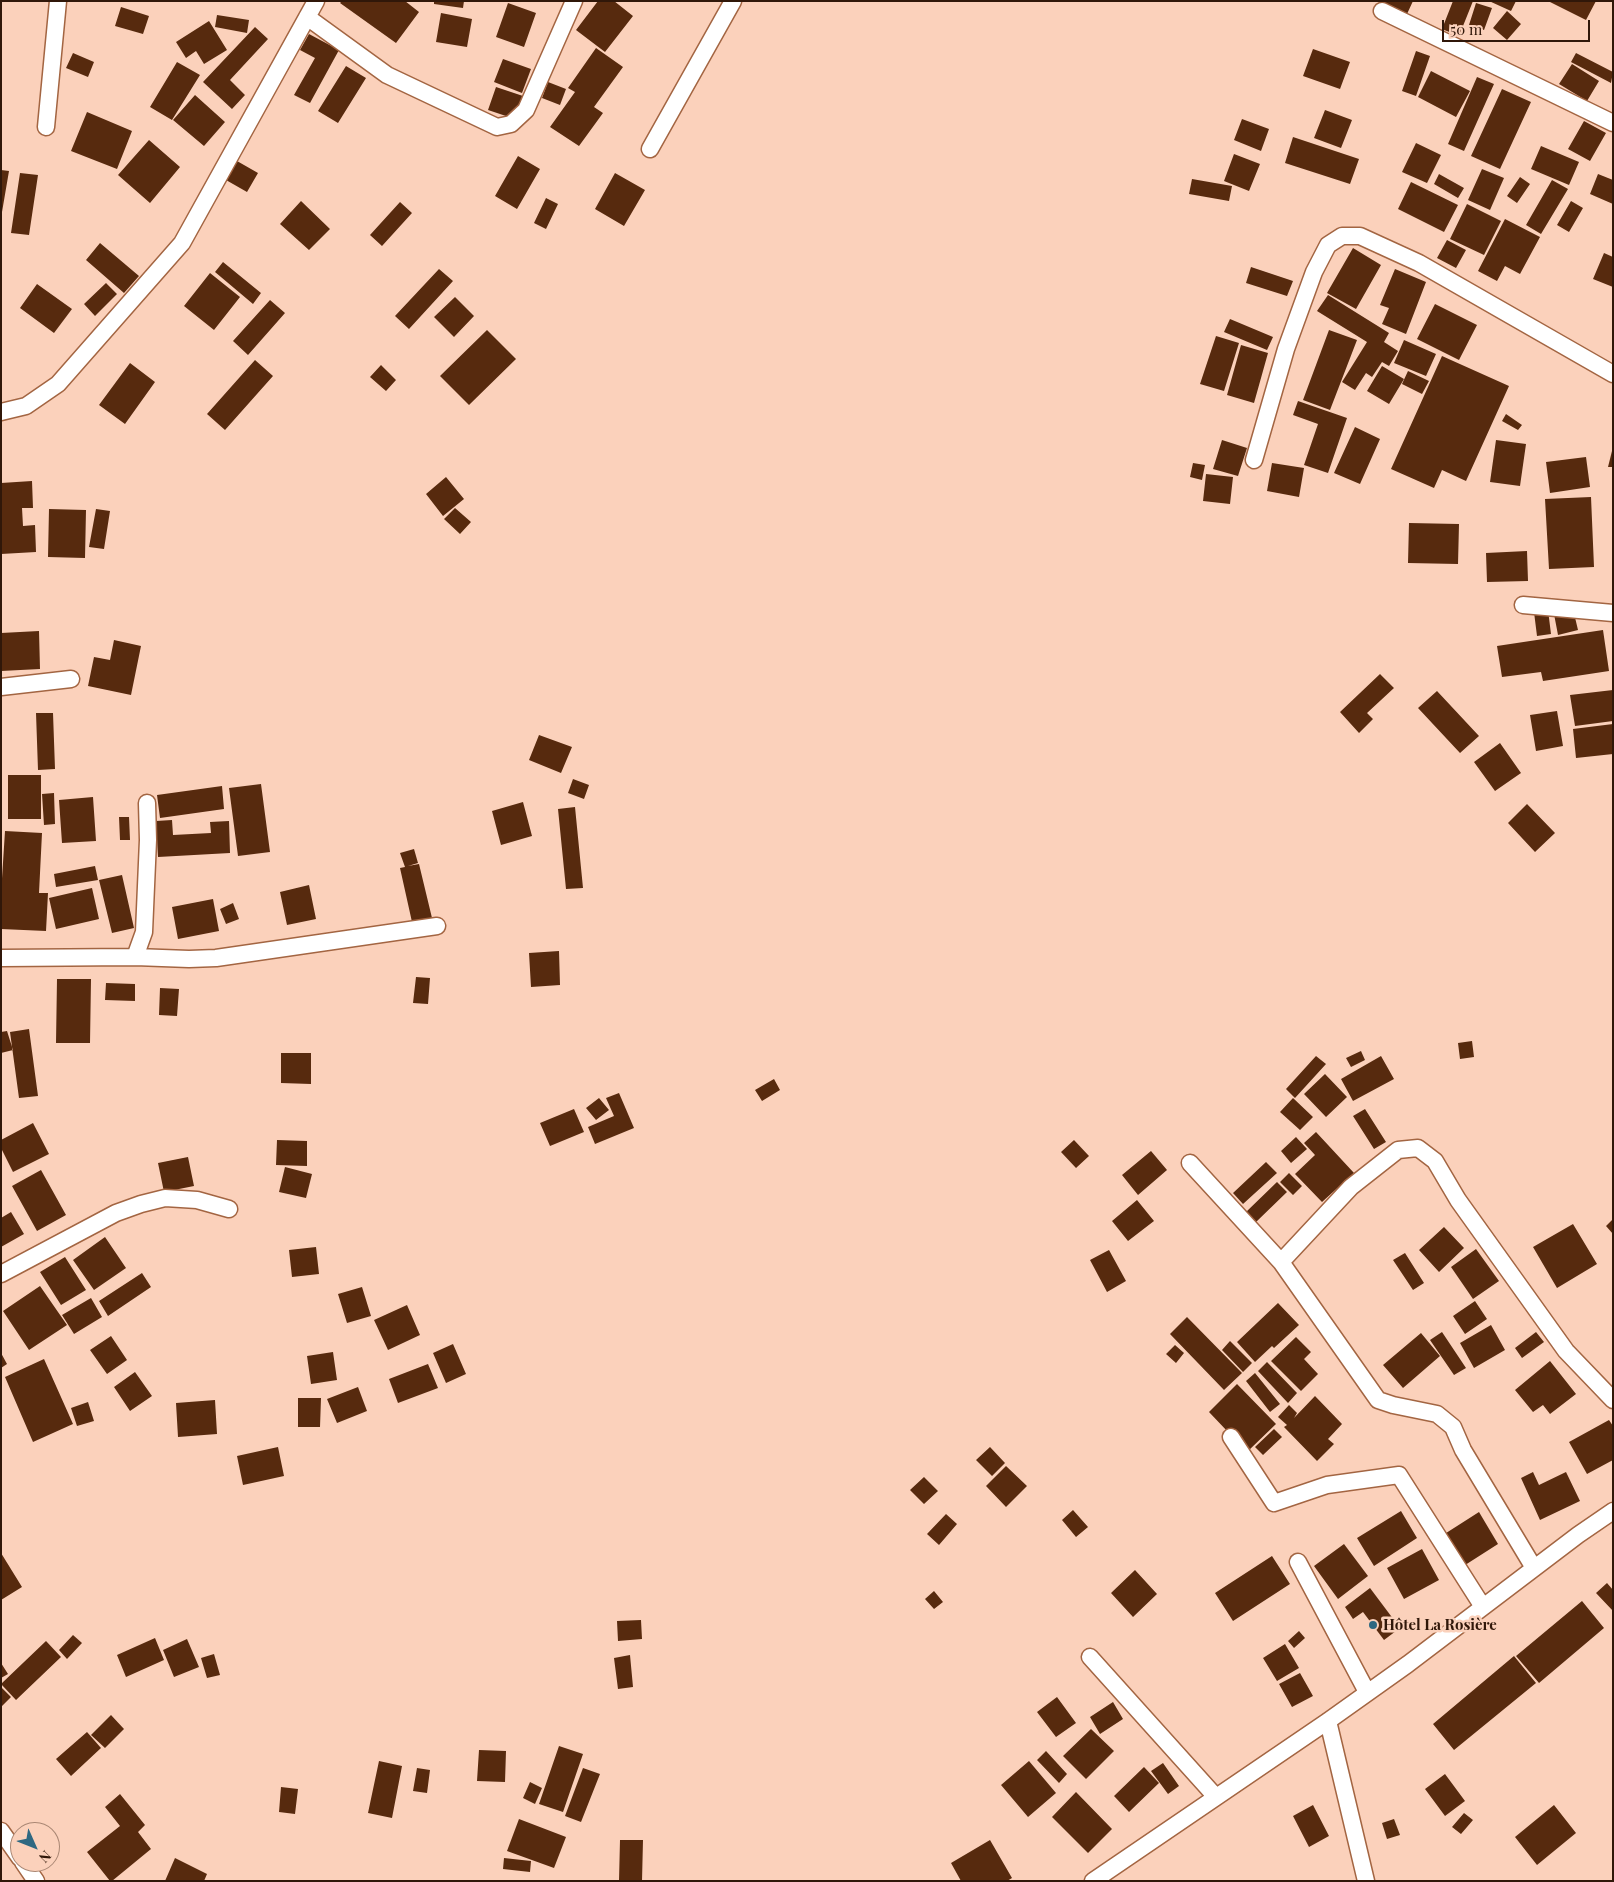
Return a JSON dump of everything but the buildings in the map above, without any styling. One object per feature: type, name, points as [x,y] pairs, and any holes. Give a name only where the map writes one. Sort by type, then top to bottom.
[{"type":"street","points":[[46,127],[58,1]]},
{"type":"street","points":[[1,412],[26,406],[58,384],[182,243],[316,1]]},
{"type":"street","points":[[307,16],[387,75],[497,127],[511,124],[526,110],[574,1]]},
{"type":"street","points":[[650,149],[733,1]]},
{"type":"street","points":[[1382,11],[1613,124]]},
{"type":"street","points":[[1254,460],[1286,349],[1314,272],[1328,245],[1342,236],[1360,236],[1419,263],[1613,374]]},
{"type":"street","points":[[1523,605],[1613,613]]},
{"type":"street","points":[[1,687],[71,679]]},
{"type":"street","points":[[135,956],[144,932],[148,840],[147,802]]},
{"type":"street","points":[[1,958],[135,956],[189,959],[216,958],[437,926]]},
{"type":"street","points":[[1281,1262],[1351,1187],[1398,1150],[1418,1148],[1435,1161],[1458,1200],[1566,1350],[1613,1400]]},
{"type":"street","points":[[1190,1163],[1281,1262],[1378,1400],[1437,1414],[1452,1427],[1462,1450],[1534,1568]]},
{"type":"street","points":[[1,1274],[116,1213],[141,1204],[165,1198],[189,1200],[229,1209]]},
{"type":"street","points":[[1231,1438],[1274,1503],[1327,1485],[1399,1475],[1483,1607]]},
{"type":"street","points":[[1094,1881],[1328,1721],[1613,1511]]},
{"type":"street","points":[[1298,1562],[1367,1692]]},
{"type":"street","points":[[1090,1657],[1216,1797]]},
{"type":"street","points":[[1328,1721],[1366,1881]]},
{"type":"street","points":[[1,1831],[10,1844]]},
{"type":"place","name":"Hôtel La Rosière","points":[[1373,1625]]}]
